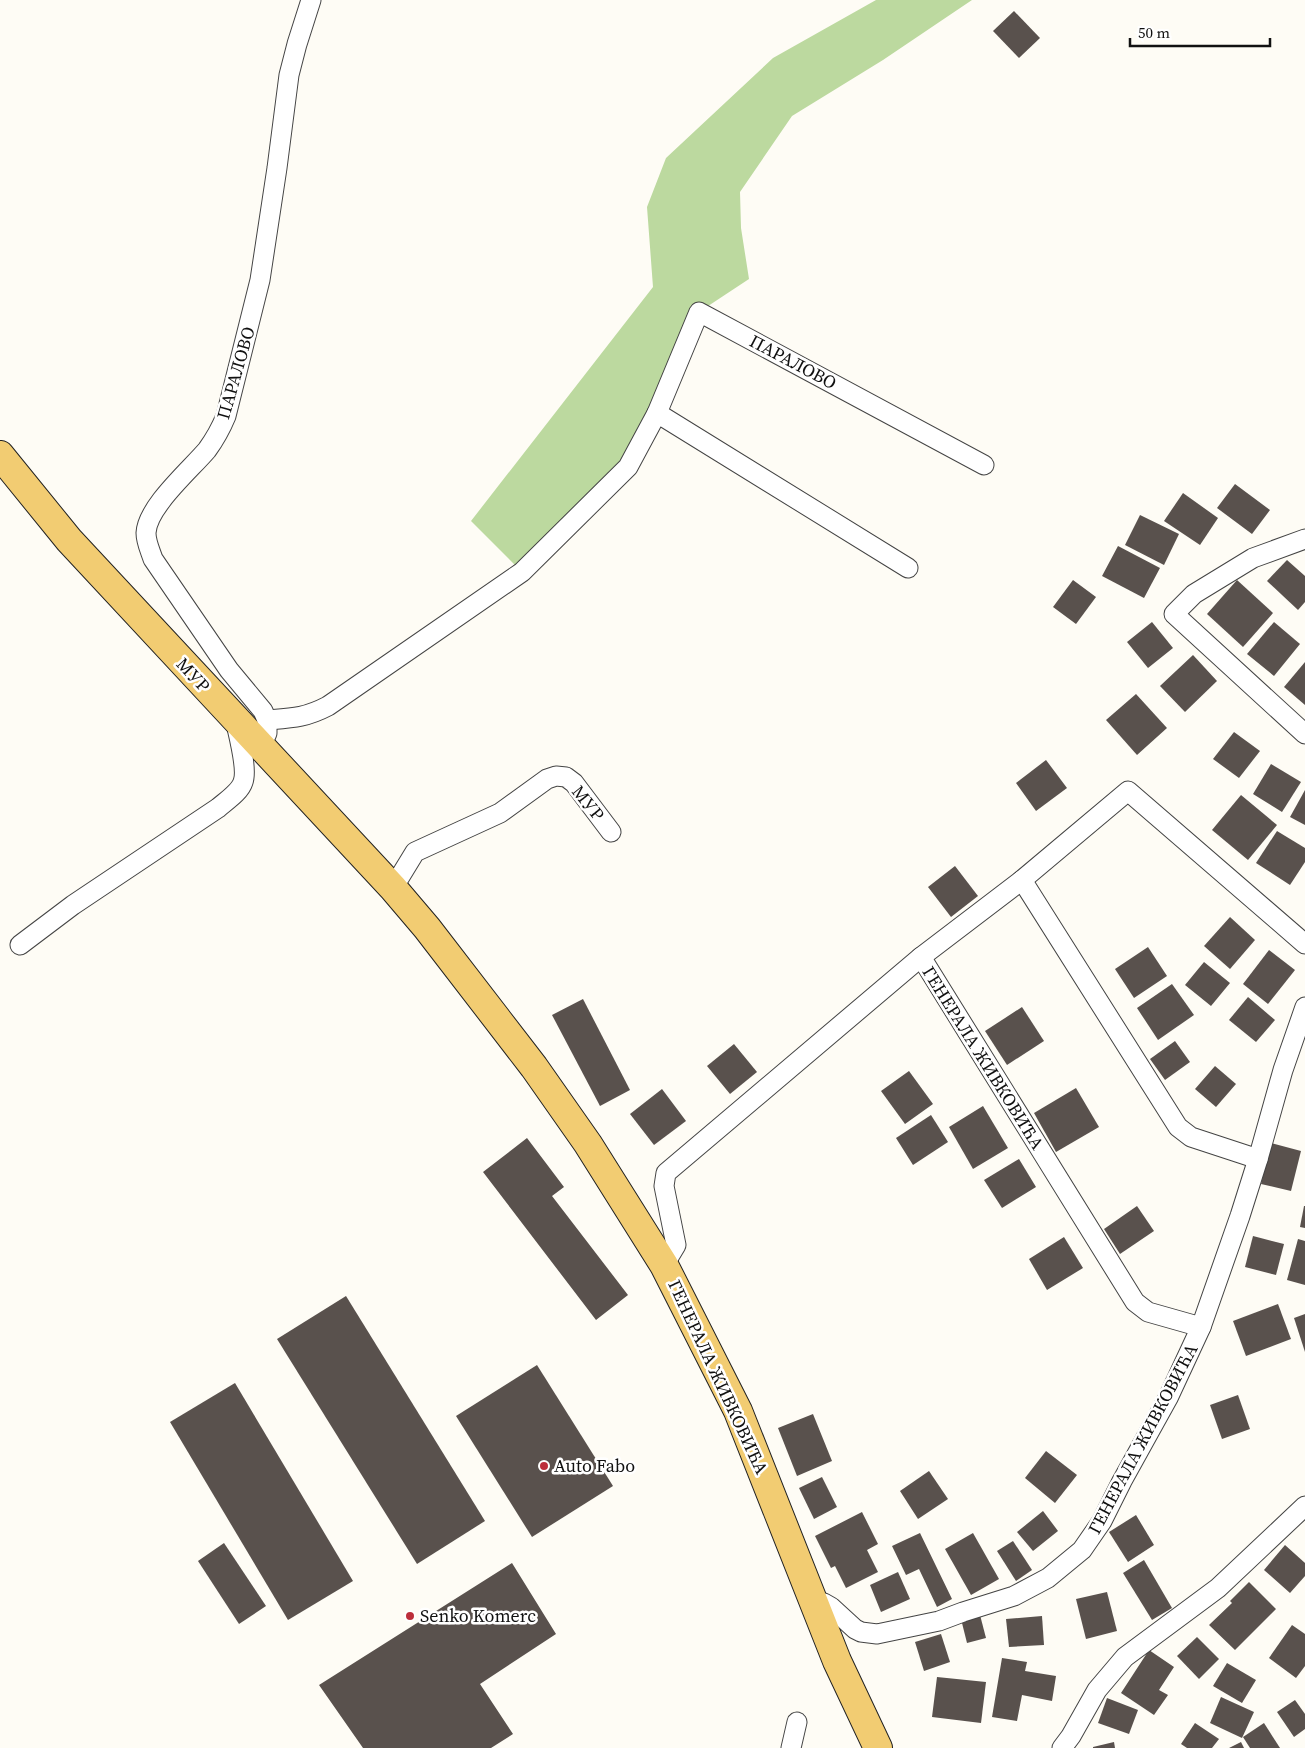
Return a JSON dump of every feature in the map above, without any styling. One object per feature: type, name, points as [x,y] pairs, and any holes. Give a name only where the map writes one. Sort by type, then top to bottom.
[{"type":"main road","name":"МУР","points":[[0,455],[69,540],[393,888],[454,962]]},
{"type":"main road","name":"ГЕНЕРАЛА ЖИВКОВИЋА","points":[[454,962],[534,1067],[566,1113],[618,1190],[664,1265],[738,1411],[838,1661],[878,1748]]},
{"type":"street","name":"ПАРАЛОВО","points":[[311,0],[289,76],[260,280],[226,416],[208,448],[149,519],[146,532],[148,546],[153,559],[229,670],[263,711],[267,720],[300,718],[314,714],[328,706],[522,572],[628,467],[657,413],[699,312],[984,465]]},
{"type":"street","points":[[657,413],[908,568]]},
{"type":"street","points":[[1305,539],[1253,558],[1194,594],[1174,614],[1305,734]]},
{"type":"street","points":[[20,945],[73,905],[218,808],[239,789],[243,782],[244,767],[235,719]]},
{"type":"street","points":[[261,746],[267,733],[267,720]]},
{"type":"street","name":"МУР","points":[[393,888],[415,852],[500,813],[547,779],[556,776],[566,777],[574,783],[612,832]]},
{"type":"street","name":"ГЕНЕРАЛА ЖИВКОВИЋА","points":[[664,1265],[676,1245],[664,1186],[666,1174],[921,957],[1022,880],[1128,791],[1305,944]]},
{"type":"street","points":[[1022,880],[1178,1127],[1191,1137],[1258,1158]]},
{"type":"street","name":"ГЕНЕРАЛА ЖИВКОВИЋА","points":[[921,957],[1135,1302],[1148,1312],[1202,1327]]},
{"type":"street","name":"ГЕНЕРАЛА ЖИВКОВИЋА","points":[[814,1602],[824,1603],[831,1607],[855,1629],[877,1634],[939,1621],[1014,1596],[1048,1578],[1082,1550],[1102,1521],[1168,1398],[1202,1327],[1258,1158],[1283,1070],[1305,1007]]},
{"type":"street","points":[[1062,1748],[1071,1736],[1097,1690],[1125,1657],[1199,1604],[1305,1506]]},
{"type":"street","points":[[791,1748],[797,1722]]},
{"type":"green space","points":[[876,0],[972,0],[883,60],[792,116],[740,192],[741,228],[749,279],[699,312],[628,467],[522,572],[471,521],[653,287],[647,207],[666,158],[773,58]]},
{"type":"building","points":[[1014,11],[1040,38],[1019,58],[993,31]]},
{"type":"building","points":[[1235,484],[1270,510],[1252,534],[1217,508]]},
{"type":"building","points":[[1183,493],[1218,518],[1200,545],[1164,521]]},
{"type":"building","points":[[1140,515],[1179,534],[1164,565],[1125,545]]},
{"type":"building","points":[[1118,546],[1160,568],[1144,598],[1102,576]]},
{"type":"building","points":[[1287,560],[1305,576],[1305,602],[1298,610],[1267,581]]},
{"type":"building","points":[[1073,580],[1096,597],[1076,624],[1053,607]]},
{"type":"building","points":[[1237,580],[1273,613],[1243,647],[1207,614]]},
{"type":"building","points":[[1152,622],[1173,648],[1148,668],[1127,642]]},
{"type":"building","points":[[1274,622],[1300,644],[1274,676],[1247,654]]},
{"type":"building","points":[[1193,655],[1217,681],[1185,712],[1160,686]]},
{"type":"building","points":[[1305,662],[1305,705],[1284,687]]},
{"type":"building","points":[[1136,694],[1167,728],[1137,755],[1106,720]]},
{"type":"building","points":[[1234,732],[1260,751],[1239,778],[1213,759]]},
{"type":"building","points":[[1046,760],[1067,788],[1036,811],[1016,783]]},
{"type":"building","points":[[1271,764],[1301,782],[1282,812],[1253,794]]},
{"type":"building","points":[[1305,790],[1305,825],[1290,817]]},
{"type":"building","points":[[1241,795],[1277,825],[1248,860],[1212,830]]},
{"type":"building","points":[[1277,831],[1305,848],[1305,862],[1290,885],[1256,863]]},
{"type":"building","points":[[955,866],[978,896],[951,917],[928,887]]},
{"type":"building","points":[[1230,917],[1255,940],[1230,969],[1204,946]]},
{"type":"building","points":[[1148,947],[1167,976],[1134,998],[1115,969]]},
{"type":"building","points":[[1269,950],[1295,970],[1268,1004],[1243,984]]},
{"type":"building","points":[[1204,962],[1230,983],[1211,1006],[1185,985]]},
{"type":"building","points":[[1172,984],[1194,1015],[1158,1040],[1137,1008]]},
{"type":"building","points":[[1248,997],[1275,1020],[1256,1042],[1229,1020]]},
{"type":"building","points":[[583,999],[630,1090],[600,1106],[552,1015]]},
{"type":"building","points":[[1022,1007],[1044,1041],[1007,1065],[985,1031]]},
{"type":"building","points":[[1175,1041],[1190,1062],[1165,1080],[1150,1059]]},
{"type":"building","points":[[734,1044],[757,1072],[730,1094],[707,1066]]},
{"type":"building","points":[[1215,1066],[1236,1084],[1216,1107],[1195,1089]]},
{"type":"building","points":[[909,1071],[933,1104],[905,1124],[881,1091]]},
{"type":"building","points":[[1076,1088],[1099,1127],[1056,1152],[1034,1113]]},
{"type":"building","points":[[662,1089],[686,1121],[654,1145],[630,1114]]},
{"type":"building","points":[[983,1106],[1008,1148],[973,1169],[949,1127]]},
{"type":"building","points":[[931,1115],[948,1142],[913,1165],[896,1138]]},
{"type":"building","points":[[527,1138],[564,1187],[552,1196],[628,1295],[596,1320],[483,1172]]},
{"type":"building","points":[[1271,1143],[1301,1151],[1291,1191],[1261,1184]]},
{"type":"building","points":[[1019,1159],[1036,1187],[1002,1208],[984,1180]]},
{"type":"building","points":[[1137,1206],[1154,1231],[1120,1254],[1104,1229]]},
{"type":"building","points":[[1305,1206],[1305,1228],[1300,1227]]},
{"type":"building","points":[[1253,1236],[1284,1244],[1276,1275],[1245,1267]]},
{"type":"building","points":[[1064,1237],[1083,1268],[1047,1290],[1029,1259]]},
{"type":"building","points":[[1298,1239],[1305,1241],[1305,1285],[1287,1280]]},
{"type":"building","points":[[346,1296],[485,1521],[417,1564],[277,1339]]},
{"type":"building","points":[[1278,1304],[1291,1339],[1246,1356],[1233,1321]]},
{"type":"building","points":[[1305,1314],[1305,1352],[1294,1318]]},
{"type":"building","name":"Auto Fabo","points":[[537,1365],[613,1486],[532,1537],[456,1416]]},
{"type":"building","points":[[235,1383],[353,1581],[288,1620],[170,1422]]},
{"type":"building","points":[[1238,1395],[1250,1429],[1222,1439],[1210,1405]]},
{"type":"building","points":[[813,1414],[832,1461],[797,1476],[778,1428]]},
{"type":"building","points":[[1046,1451],[1077,1475],[1055,1503],[1025,1478]]},
{"type":"building","points":[[929,1471],[948,1499],[918,1519],[900,1491]]},
{"type":"building","points":[[822,1477],[837,1507],[814,1519],[799,1488]]},
{"type":"building","points":[[1043,1511],[1058,1531],[1033,1551],[1017,1532]]},
{"type":"building","points":[[862,1512],[878,1544],[867,1550],[878,1572],[846,1588],[835,1566],[831,1568],[815,1536]]},
{"type":"building","points":[[1136,1515],[1154,1545],[1128,1562],[1109,1532]]},
{"type":"building","points":[[920,1533],[952,1599],[937,1607],[919,1569],[906,1575],[892,1546]]},
{"type":"building","points":[[973,1533],[999,1579],[971,1595],[945,1549]]},
{"type":"building","points":[[1013,1541],[1032,1570],[1016,1581],[997,1551]]},
{"type":"building","points":[[224,1543],[266,1606],[239,1624],[198,1561]]},
{"type":"building","points":[[1285,1545],[1305,1563],[1305,1576],[1290,1593],[1264,1570]]},
{"type":"building","points":[[1144,1560],[1172,1608],[1152,1620],[1123,1573]]},
{"type":"building","points":[[512,1563],[556,1634],[480,1684],[513,1734],[491,1748],[363,1748],[319,1685]]},
{"type":"building","points":[[898,1572],[910,1599],[881,1612],[870,1585]]},
{"type":"building","points":[[1249,1582],[1276,1609],[1235,1650],[1209,1625],[1232,1603],[1230,1601]]},
{"type":"building","points":[[1107,1592],[1117,1631],[1086,1639],[1076,1599]]},
{"type":"building","points":[[980,1615],[986,1638],[967,1643],[961,1619]]},
{"type":"building","points":[[1042,1616],[1044,1645],[1009,1647],[1006,1619]]},
{"type":"building","points":[[1292,1625],[1305,1634],[1305,1666],[1296,1678],[1269,1658]]},
{"type":"building","points":[[941,1634],[950,1662],[924,1671],[915,1642]]},
{"type":"building","points":[[1197,1637],[1219,1659],[1199,1679],[1177,1656]]},
{"type":"building","points":[[1149,1650],[1174,1667],[1159,1690],[1168,1695],[1154,1715],[1121,1693]]},
{"type":"building","points":[[1002,1658],[1027,1662],[1025,1671],[1056,1676],[1052,1701],[1022,1695],[1017,1721],[992,1717]]},
{"type":"building","points":[[1227,1663],[1256,1680],[1242,1703],[1213,1686]]},
{"type":"building","points":[[937,1677],[986,1682],[981,1723],[932,1717]]},
{"type":"building","points":[[1221,1697],[1254,1712],[1242,1738],[1210,1723]]},
{"type":"building","points":[[1107,1698],[1138,1710],[1129,1734],[1098,1723]]},
{"type":"building","points":[[1295,1700],[1305,1714],[1305,1729],[1294,1737],[1277,1712]]},
{"type":"building","points":[[1195,1723],[1219,1739],[1212,1748],[1187,1748],[1181,1744]]},
{"type":"building","points":[[1264,1723],[1280,1748],[1250,1748],[1243,1737]]},
{"type":"building","points":[[1114,1742],[1115,1748],[1093,1748],[1093,1747]]},
{"type":"building","points":[[1241,1742],[1244,1748],[1229,1748]]},
{"type":"place","name":"Auto Fabo","points":[[544,1466]]},
{"type":"place","name":"Senko Komerc","points":[[410,1616]]}]
